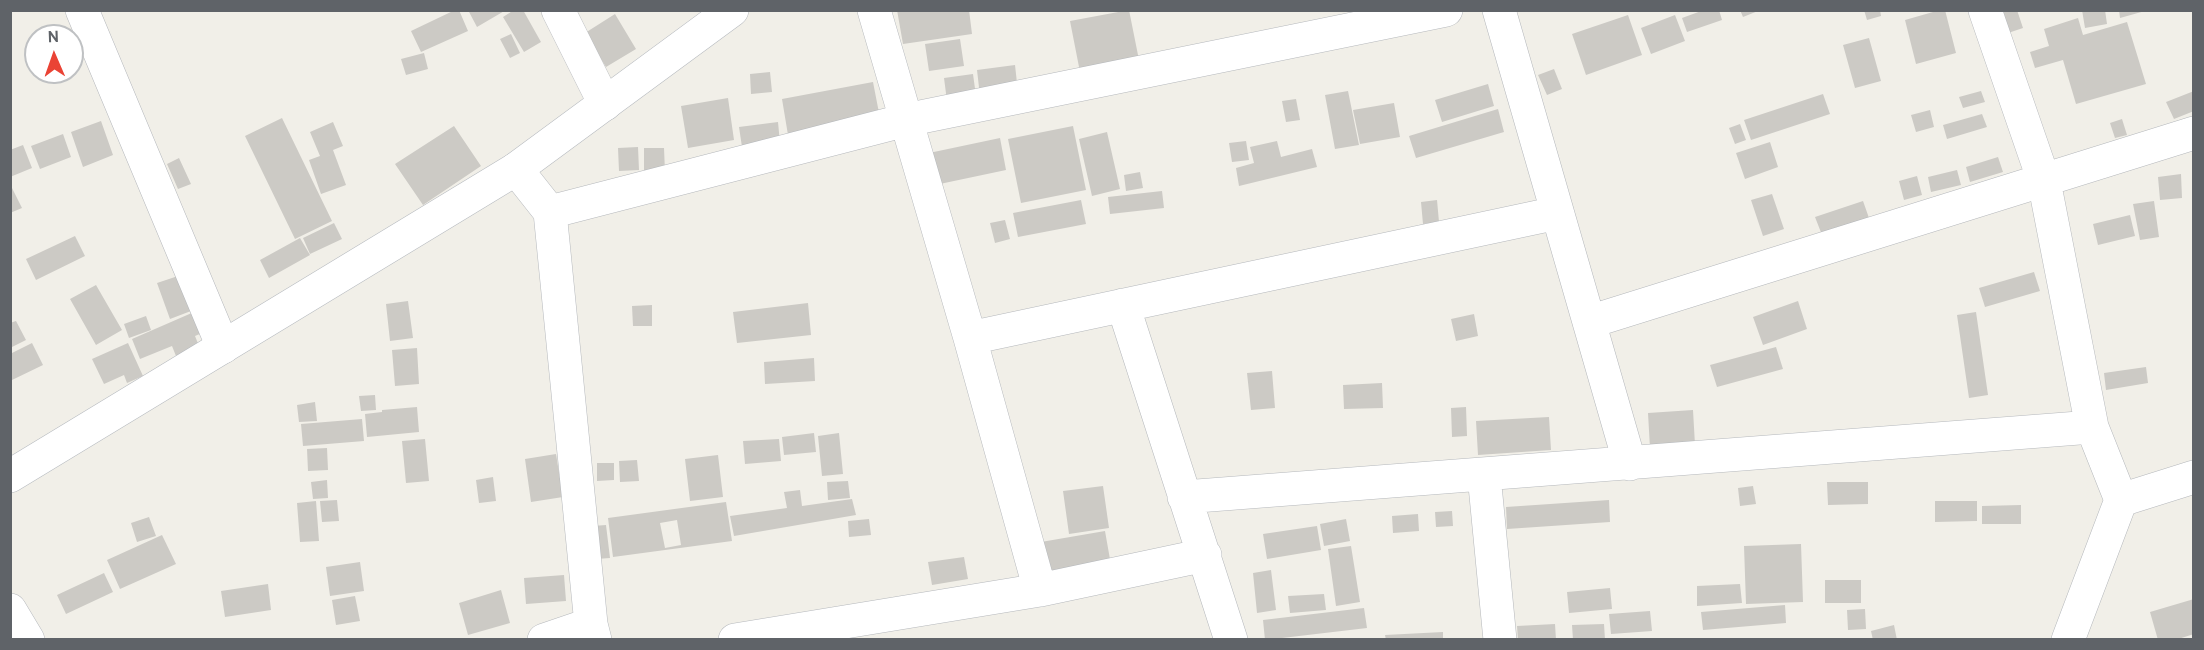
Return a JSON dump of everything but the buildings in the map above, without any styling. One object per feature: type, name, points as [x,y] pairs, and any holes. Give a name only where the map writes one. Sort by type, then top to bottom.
[{"type":"street","points":[[82,10],[223,347]]},
{"type":"street","points":[[558,10],[605,104]]},
{"type":"street","points":[[10,476],[516,169],[732,10]]},
{"type":"street","points":[[874,10],[970,338],[1040,590]]},
{"type":"street","points":[[550,212],[906,120],[1446,10]]},
{"type":"street","points":[[1499,10],[1630,464]]},
{"type":"street","points":[[1985,10],[2044,182],[2092,427],[2121,500],[2068,639]]},
{"type":"street","points":[[1589,322],[2044,182],[2193,133]]},
{"type":"street","points":[[516,169],[550,212],[593,632],[544,639]]},
{"type":"street","points":[[970,338],[1557,213]]},
{"type":"street","points":[[1123,305],[1231,639]]},
{"type":"street","points":[[1185,497],[2092,427]]},
{"type":"street","points":[[1484,474],[1500,639]]},
{"type":"street","points":[[2121,500],[2193,477]]},
{"type":"street","points":[[735,639],[1040,590],[1204,555]]},
{"type":"street","points":[[10,610],[28,639]]}]
